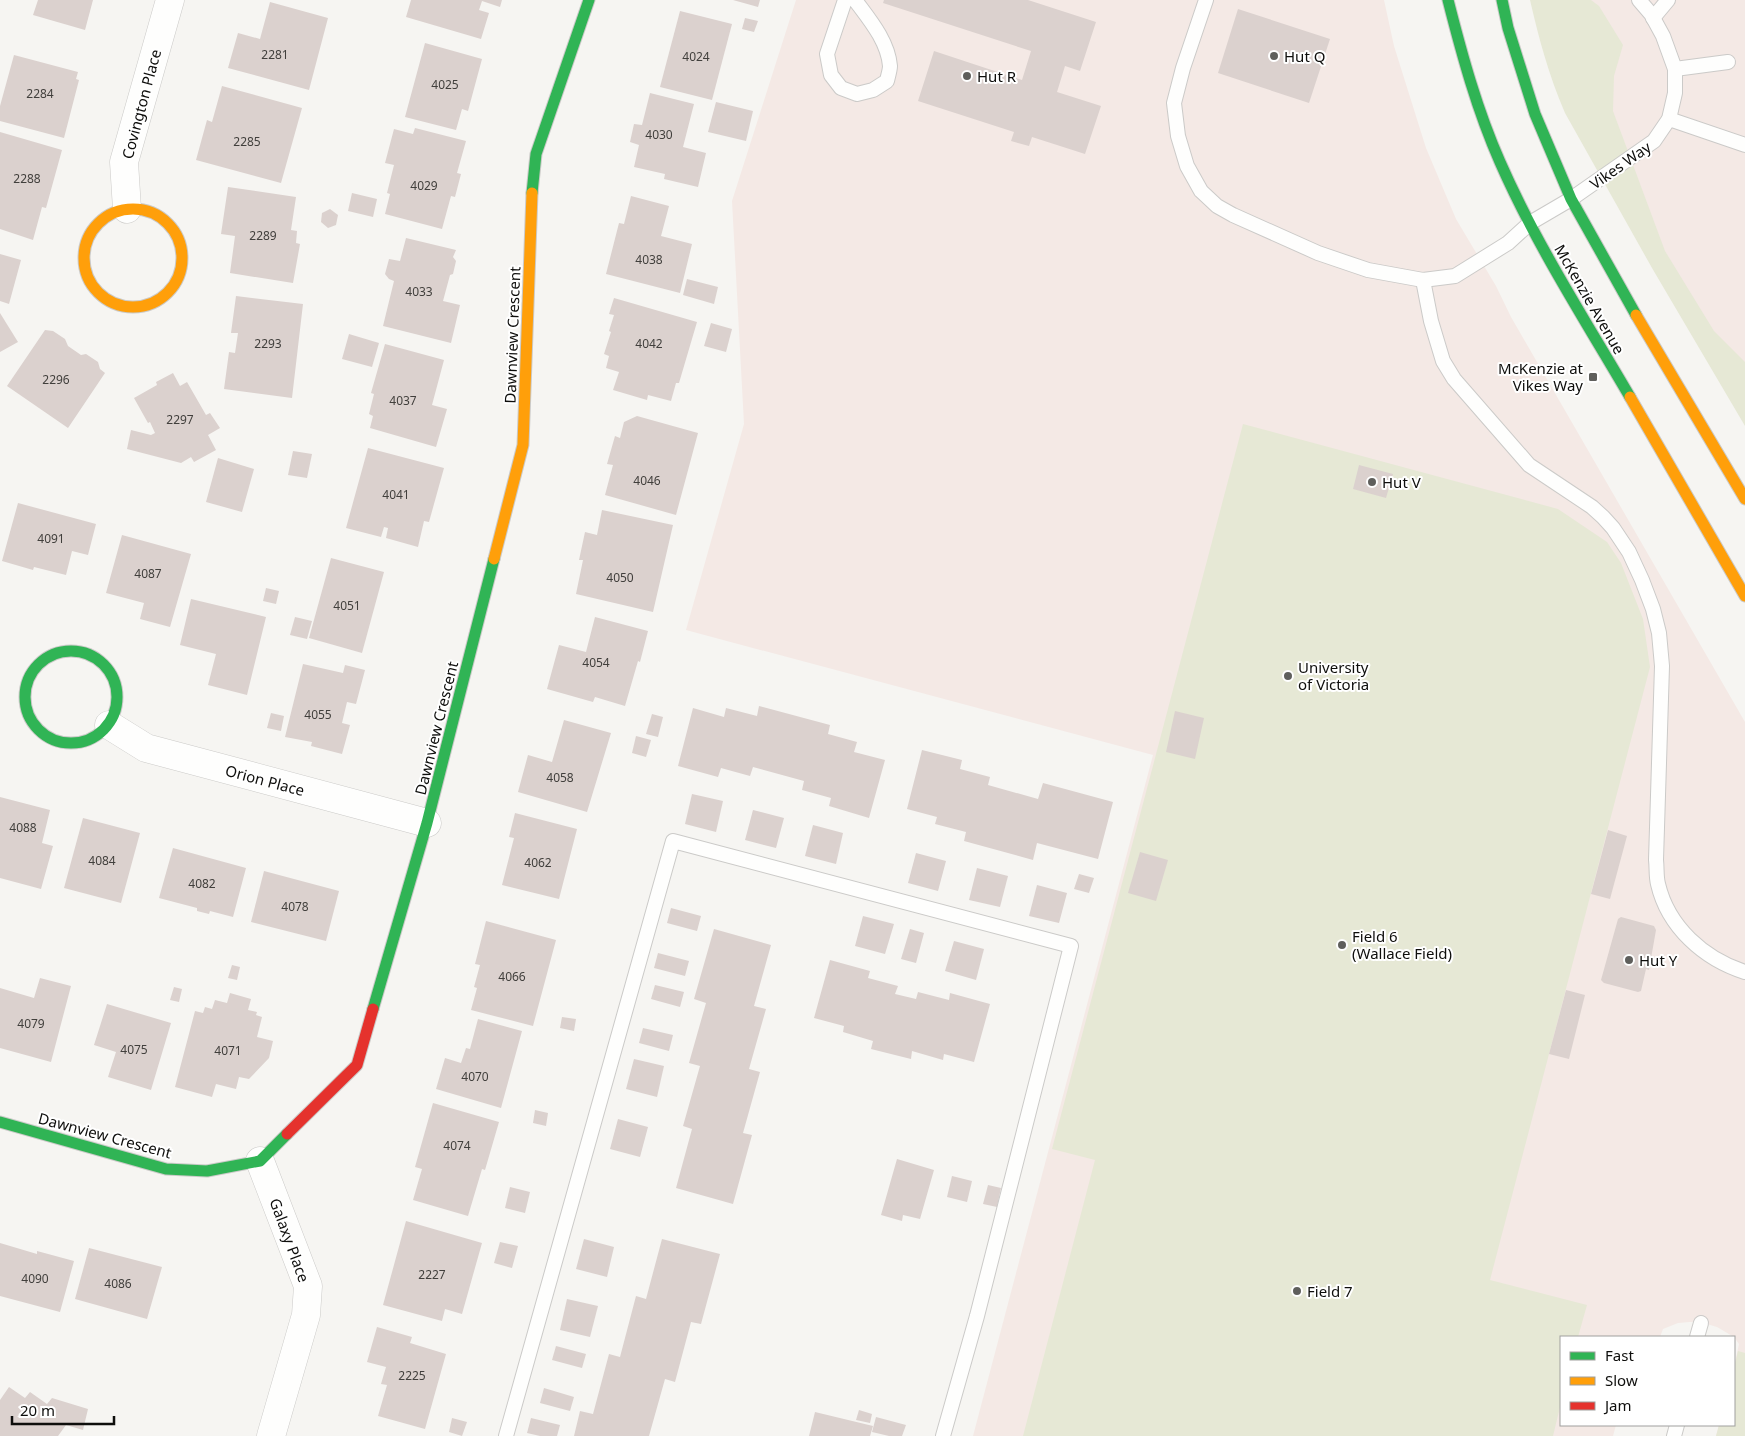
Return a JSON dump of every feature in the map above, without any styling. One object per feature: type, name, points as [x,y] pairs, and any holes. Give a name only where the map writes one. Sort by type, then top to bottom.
[{"type":"street","name":"Covington Place","points":[[128,209],[124,162],[170,0]]},
{"type":"street","name":"Dawnview Crescent","points":[[0,1122],[166,1169],[207,1171],[260,1161],[357,1065],[427,823],[523,445],[532,186],[536,154],[589,0]]},
{"type":"street","name":"McKenzie Avenue","points":[[1448,0],[1461,53],[1481,115],[1500,162],[1530,223],[1745,596]]},
{"type":"street","points":[[1502,0],[1508,28],[1535,114],[1571,199],[1663,362],[1745,498]]},
{"type":"street","points":[[128,209],[144,211],[160,218],[172,229],[180,245],[181,262],[177,278],[168,292],[154,303],[138,307],[122,306],[108,301],[96,291],[88,278],[84,263],[85,248],[90,234],[100,222],[112,213],[128,209]]},
{"type":"street","points":[[76,650],[92,655],[104,664],[114,678],[118,693],[116,710],[109,724],[99,734],[86,742],[71,744],[56,741],[43,734],[33,724],[26,710],[24,696],[27,681],[34,668],[45,658],[60,652],[76,650]]},
{"type":"street","name":"Orion Place","points":[[109,724],[146,748],[427,823]]},
{"type":"street","name":"Galaxy Place","points":[[260,1161],[308,1286],[306,1315],[270,1436]]},
{"type":"lane","points":[[845,0],[827,54],[831,75],[841,88],[857,94],[873,90],[886,81],[890,66],[884,46],[872,23],[855,0]]},
{"type":"lane","name":"Vikes Way","points":[[1206,0],[1183,68],[1174,102],[1178,136],[1187,166],[1201,191],[1217,206],[1233,215],[1318,253],[1368,270],[1422,280],[1455,276],[1508,242],[1530,223],[1571,199],[1654,142],[1669,119],[1675,93],[1675,69],[1667,45],[1653,18],[1639,0]]},
{"type":"lane","points":[[1653,18],[1668,0]]},
{"type":"lane","points":[[1675,69],[1728,62]]},
{"type":"lane","points":[[1669,119],[1745,145]]},
{"type":"lane","points":[[1422,280],[1431,321],[1443,361],[1454,379],[1529,465],[1566,489],[1603,517],[1629,552],[1653,609],[1659,633],[1662,666],[1656,860],[1658,884],[1668,909],[1682,931],[1702,951],[1729,967],[1745,972]]},
{"type":"lane","points":[[506,1436],[673,841],[1072,946],[980,1307],[943,1436]]},
{"type":"lane","points":[[1697,1336],[1701,1323]]},
{"type":"shaded area","name":"University of Victoria","points":[[796,0],[1384,0],[1394,46],[1426,148],[1456,219],[1745,722],[1745,1436],[1716,1436],[1719,1426],[1735,1426],[1735,1362],[1739,1344],[1735,1336],[1717,1327],[1700,1322],[1690,1322],[1678,1323],[1663,1329],[1660,1336],[1560,1336],[1560,1426],[1616,1426],[1613,1436],[973,1436],[1153,755],[686,630],[744,424],[732,201]]},
{"type":"shaded area","points":[[1543,0],[1745,0],[1745,411],[1624,202]]},
{"type":"green space","points":[[1530,0],[1591,0],[1599,6],[1623,45],[1614,76],[1613,111],[1665,251],[1714,331],[1745,362],[1745,426],[1652,268],[1565,113],[1545,57]]},
{"type":"green space","name":"Field 6 (Wallace Field)","points":[[1243,424],[1558,509],[1607,542],[1621,563],[1643,619],[1650,667],[1490,1280],[1587,1305],[1578,1336],[1560,1336],[1560,1407],[1553,1436],[1023,1436],[1095,1160],[1052,1149]]},
{"type":"green space","points":[[1738,1351],[1745,1353],[1745,1436],[1716,1436],[1719,1426],[1735,1426],[1735,1363]]},
{"type":"building","points":[[38,0],[93,0],[85,30],[33,15]]},
{"type":"building","points":[[411,0],[502,0],[500,7],[482,1],[479,10],[489,13],[481,39],[406,17]]},
{"type":"building","points":[[733,0],[760,0],[758,7]]},
{"type":"building","name":"Hut R","points":[[884,0],[1028,0],[1096,22],[1080,71],[1065,66],[1057,92],[1101,106],[1085,154],[1032,137],[1029,146],[1011,141],[1014,132],[918,101],[934,51],[1022,80],[1031,51],[883,3]]},
{"type":"building","points":[[270,2],[328,18],[309,90],[228,68],[238,33],[260,39]]},
{"type":"building","name":"Hut Q","points":[[1238,9],[1330,39],[1309,103],[1218,73]]},
{"type":"building","points":[[680,11],[732,24],[712,100],[660,87]]},
{"type":"building","points":[[745,18],[758,21],[754,32],[742,29]]},
{"type":"building","points":[[425,43],[482,59],[468,111],[462,109],[456,130],[405,117]]},
{"type":"building","points":[[14,55],[78,72],[76,79],[79,80],[64,138],[0,121],[0,106]]},
{"type":"building","points":[[222,86],[302,108],[281,183],[196,160],[207,120],[212,122]]},
{"type":"building","points":[[650,93],[694,104],[683,147],[706,153],[698,187],[664,179],[665,174],[634,167],[639,145],[630,142],[634,124],[642,125]]},
{"type":"building","points":[[716,102],[753,111],[746,141],[708,132]]},
{"type":"building","points":[[415,128],[466,141],[457,173],[461,174],[455,197],[451,196],[442,229],[385,214],[390,194],[387,193],[394,165],[385,163],[394,129],[413,134]]},
{"type":"building","points":[[0,132],[62,150],[46,208],[42,207],[33,240],[0,229]]},
{"type":"building","points":[[228,187],[296,197],[291,230],[297,231],[296,243],[300,244],[293,283],[230,273],[235,236],[221,234]]},
{"type":"building","points":[[352,193],[377,199],[373,217],[348,211]]},
{"type":"building","points":[[631,196],[669,206],[661,236],[692,244],[680,293],[606,274],[619,223],[624,224]]},
{"type":"building","points":[[330,209],[338,215],[336,225],[328,228],[321,222],[322,213]]},
{"type":"building","points":[[406,238],[456,250],[453,257],[456,261],[453,274],[450,275],[443,301],[460,305],[451,343],[383,326],[394,281],[385,274],[389,259],[400,261]]},
{"type":"building","points":[[0,254],[21,260],[9,304],[0,301]]},
{"type":"building","points":[[687,279],[718,287],[714,304],[683,295]]},
{"type":"building","points":[[236,296],[303,304],[292,398],[224,389],[229,352],[235,353],[238,333],[231,333]]},
{"type":"building","points":[[614,298],[697,322],[679,383],[676,383],[671,401],[648,395],[647,400],[613,390],[619,372],[606,368],[609,356],[604,354],[611,332],[609,331],[614,315],[609,314]]},
{"type":"building","points":[[0,313],[18,342],[0,352]]},
{"type":"building","points":[[711,323],[732,329],[726,352],[704,346]]},
{"type":"building","points":[[45,330],[53,331],[65,339],[68,346],[81,355],[86,354],[98,362],[100,369],[105,373],[68,428],[7,386]]},
{"type":"building","points":[[349,334],[379,343],[372,367],[342,359]]},
{"type":"building","points":[[385,344],[444,360],[432,405],[447,409],[436,447],[370,428],[373,416],[369,414],[374,394],[371,393]]},
{"type":"building","points":[[173,373],[180,386],[187,382],[206,415],[210,413],[220,428],[208,435],[216,450],[194,462],[191,457],[181,463],[127,449],[131,430],[151,435],[155,433],[134,398],[157,385],[156,382]]},
{"type":"building","points":[[637,416],[698,433],[676,515],[605,495],[613,465],[607,464],[615,436],[620,438],[624,422]]},
{"type":"building","points":[[368,448],[444,468],[429,522],[424,521],[418,547],[386,538],[388,528],[384,527],[381,537],[346,528]]},
{"type":"building","points":[[293,451],[312,454],[307,478],[288,475]]},
{"type":"building","points":[[218,458],[254,469],[242,512],[206,502]]},
{"type":"building","name":"Hut V","points":[[1359,465],[1393,474],[1386,498],[1353,489]]},
{"type":"building","points":[[18,503],[96,524],[88,555],[72,551],[66,575],[34,567],[33,570],[2,561]]},
{"type":"building","points":[[602,510],[673,525],[653,612],[576,594],[583,560],[579,560],[585,532],[597,535]]},
{"type":"building","points":[[122,535],[191,554],[170,627],[140,619],[144,603],[106,593]]},
{"type":"building","points":[[331,558],[384,572],[362,653],[309,638]]},
{"type":"building","points":[[266,588],[279,591],[276,604],[263,601]]},
{"type":"building","points":[[191,599],[266,617],[247,695],[208,685],[216,654],[180,645]]},
{"type":"building","points":[[295,617],[312,621],[307,639],[290,635]]},
{"type":"building","points":[[595,617],[648,631],[625,706],[595,697],[593,702],[547,689],[559,645],[586,652]]},
{"type":"building","points":[[303,664],[343,673],[345,665],[365,670],[356,704],[347,702],[342,723],[350,725],[342,754],[311,746],[312,742],[285,737]]},
{"type":"building","points":[[759,706],[830,725],[828,734],[857,742],[854,752],[885,760],[869,818],[829,806],[831,798],[802,790],[804,781],[753,767],[750,776],[721,768],[718,777],[678,766],[693,708],[724,717],[726,708],[757,716]]},
{"type":"building","points":[[1175,711],[1204,718],[1195,759],[1166,752]]},
{"type":"building","points":[[271,713],[284,716],[281,731],[267,728]]},
{"type":"building","points":[[652,714],[663,717],[658,737],[646,734]]},
{"type":"building","points":[[564,720],[611,733],[587,812],[518,792],[528,755],[552,762]]},
{"type":"building","points":[[636,736],[651,740],[646,757],[632,753]]},
{"type":"building","points":[[922,750],[962,760],[960,769],[990,777],[988,785],[1038,799],[1043,783],[1113,802],[1098,859],[1037,843],[1033,860],[964,841],[966,832],[935,824],[937,817],[907,809]]},
{"type":"building","points":[[692,794],[723,801],[716,832],[685,824]]},
{"type":"building","points":[[0,797],[50,810],[42,843],[53,846],[41,889],[0,878]]},
{"type":"building","points":[[753,810],[784,818],[776,848],[745,840]]},
{"type":"building","points":[[515,813],[577,829],[559,899],[502,885],[514,838],[509,837]]},
{"type":"building","points":[[83,818],[140,833],[121,903],[64,888]]},
{"type":"building","points":[[813,825],[843,833],[836,864],[805,856]]},
{"type":"building","points":[[1608,830],[1627,836],[1610,899],[1591,894]]},
{"type":"building","points":[[173,848],[246,868],[233,917],[210,911],[209,914],[197,911],[197,908],[159,898]]},
{"type":"building","points":[[1140,852],[1168,860],[1156,901],[1128,893]]},
{"type":"building","points":[[916,853],[946,861],[938,891],[908,883]]},
{"type":"building","points":[[977,868],[1008,876],[1000,907],[969,900]]},
{"type":"building","points":[[264,871],[339,891],[326,941],[251,922]]},
{"type":"building","points":[[1079,874],[1094,878],[1089,893],[1074,889]]},
{"type":"building","points":[[1037,885],[1067,893],[1059,923],[1029,916]]},
{"type":"building","points":[[671,908],[701,916],[697,931],[667,923]]},
{"type":"building","points":[[863,916],[894,924],[885,954],[855,946]]},
{"type":"building","name":"Hut Y","points":[[1621,917],[1654,926],[1656,930],[1649,970],[1646,969],[1641,991],[1638,992],[1604,983],[1601,980],[1618,919]]},
{"type":"building","points":[[486,921],[556,940],[533,1026],[471,1010],[477,988],[474,987],[480,965],[475,964]]},
{"type":"building","points":[[714,929],[771,945],[754,1006],[766,1009],[749,1069],[760,1072],[743,1133],[752,1135],[733,1204],[676,1188],[692,1129],[683,1126],[700,1066],[689,1063],[706,1003],[694,999]]},
{"type":"building","points":[[910,929],[924,933],[916,963],[901,959]]},
{"type":"building","points":[[954,941],[984,949],[976,980],[945,971]]},
{"type":"building","points":[[658,953],[689,961],[685,976],[654,968]]},
{"type":"building","points":[[830,960],[870,971],[868,978],[898,986],[895,994],[916,999],[918,992],[949,1000],[950,993],[990,1004],[974,1062],[944,1054],[943,1060],[912,1051],[911,1059],[871,1049],[873,1041],[843,1032],[844,1026],[814,1018]]},
{"type":"building","points":[[232,965],[240,967],[237,980],[228,978]]},
{"type":"building","points":[[40,978],[71,986],[51,1062],[0,1048],[0,988],[34,998]]},
{"type":"building","points":[[655,985],[684,992],[680,1007],[651,999]]},
{"type":"building","points":[[174,987],[182,989],[179,1002],[170,1000]]},
{"type":"building","points":[[1566,990],[1585,995],[1569,1059],[1549,1054]]},
{"type":"building","points":[[230,993],[251,999],[248,1010],[257,1012],[256,1015],[262,1017],[257,1037],[273,1041],[269,1058],[249,1079],[239,1077],[236,1089],[216,1084],[212,1097],[175,1087],[195,1011],[203,1013],[205,1007],[212,1009],[215,1000],[227,1003]]},
{"type":"building","points":[[107,1004],[171,1023],[151,1090],[108,1077],[116,1052],[94,1045]]},
{"type":"building","points":[[562,1017],[576,1019],[574,1031],[560,1028]]},
{"type":"building","points":[[478,1019],[522,1031],[501,1108],[436,1089],[445,1058],[461,1063],[466,1048],[470,1049]]},
{"type":"building","points":[[643,1028],[673,1035],[669,1051],[639,1043]]},
{"type":"building","points":[[634,1059],[664,1066],[657,1097],[626,1089]]},
{"type":"building","points":[[433,1103],[499,1122],[485,1170],[482,1169],[468,1216],[413,1200],[422,1169],[415,1167]]},
{"type":"building","points":[[535,1110],[548,1113],[546,1126],[533,1123]]},
{"type":"building","points":[[618,1119],[648,1127],[640,1157],[610,1149]]},
{"type":"building","points":[[897,1159],[934,1170],[920,1219],[903,1215],[902,1221],[881,1215]]},
{"type":"building","points":[[952,1176],[972,1181],[967,1202],[947,1197]]},
{"type":"building","points":[[988,1185],[1001,1188],[997,1207],[983,1204]]},
{"type":"building","points":[[510,1187],[530,1192],[525,1213],[505,1208]]},
{"type":"building","points":[[406,1221],[482,1243],[462,1314],[445,1309],[442,1321],[383,1305]]},
{"type":"building","points":[[584,1239],[614,1247],[607,1277],[576,1269]]},
{"type":"building","points":[[662,1239],[720,1254],[701,1324],[691,1322],[675,1382],[665,1379],[649,1436],[574,1436],[580,1411],[593,1414],[609,1354],[620,1357],[636,1296],[646,1299]]},
{"type":"building","points":[[500,1242],[518,1246],[512,1268],[494,1263]]},
{"type":"building","points":[[0,1243],[37,1254],[37,1251],[74,1261],[60,1312],[0,1296]]},
{"type":"building","points":[[89,1248],[162,1267],[147,1319],[75,1299]]},
{"type":"building","points":[[567,1299],[598,1306],[590,1337],[560,1330]]},
{"type":"building","points":[[377,1327],[412,1337],[410,1343],[446,1354],[425,1429],[378,1416],[387,1385],[381,1384],[386,1367],[367,1362]]},
{"type":"building","points":[[556,1346],[586,1354],[582,1368],[552,1360]]},
{"type":"building","points":[[9,1387],[25,1398],[30,1392],[47,1404],[52,1398],[88,1409],[83,1430],[66,1425],[58,1436],[0,1436],[0,1400]]},
{"type":"building","points":[[544,1388],[574,1397],[570,1411],[540,1403]]},
{"type":"building","points":[[859,1410],[872,1414],[870,1423],[856,1420]]},
{"type":"building","points":[[815,1412],[873,1426],[870,1436],[809,1436]]},
{"type":"building","points":[[876,1417],[906,1425],[902,1436],[889,1436],[872,1432]]},
{"type":"building","points":[[452,1418],[467,1422],[462,1436],[449,1432]]},
{"type":"building","points":[[531,1418],[560,1425],[557,1436],[540,1436],[527,1433]]},
{"type":"traffic: fast","points":[[532,193],[536,154],[589,0]]},
{"type":"traffic: fast","points":[[1448,0],[1471,82],[1500,162],[1545,252],[1630,397]]},
{"type":"traffic: fast","points":[[1502,0],[1508,28],[1535,114],[1571,199],[1636,315]]},
{"type":"traffic: fast","points":[[373,1009],[427,823],[494,559]]},
{"type":"traffic: fast","points":[[71,651],[89,654],[104,664],[114,679],[117,697],[114,715],[104,730],[89,740],[71,743],[53,740],[38,730],[28,715],[25,697],[28,679],[38,664],[53,654],[71,651]]},
{"type":"traffic: fast","points":[[0,1122],[166,1169],[207,1171],[260,1161],[287,1134]]},
{"type":"traffic: slow","points":[[494,559],[523,445],[532,193]]},
{"type":"traffic: slow","points":[[133,209],[152,213],[167,224],[178,239],[182,258],[178,277],[167,292],[152,303],[133,307],[114,303],[99,292],[88,277],[84,258],[88,239],[99,224],[114,213],[133,209]]},
{"type":"traffic: slow","points":[[1636,315],[1745,499]]},
{"type":"traffic: slow","points":[[1630,397],[1745,596]]},
{"type":"traffic: jam","points":[[287,1134],[357,1065],[373,1009]]},
{"type":"place","name":"Hut Q","points":[[1274,56]]},
{"type":"place","name":"Hut R","points":[[967,76]]},
{"type":"place","name":"McKenzie at Vikes Way","points":[[1593,377]]},
{"type":"place","name":"Hut V","points":[[1372,482]]},
{"type":"place","name":"University of Victoria","points":[[1288,676]]},
{"type":"place","name":"Field 6 (Wallace Field)","points":[[1342,945]]},
{"type":"place","name":"Hut Y","points":[[1629,960]]},
{"type":"place","name":"Field 7","points":[[1297,1291]]}]
